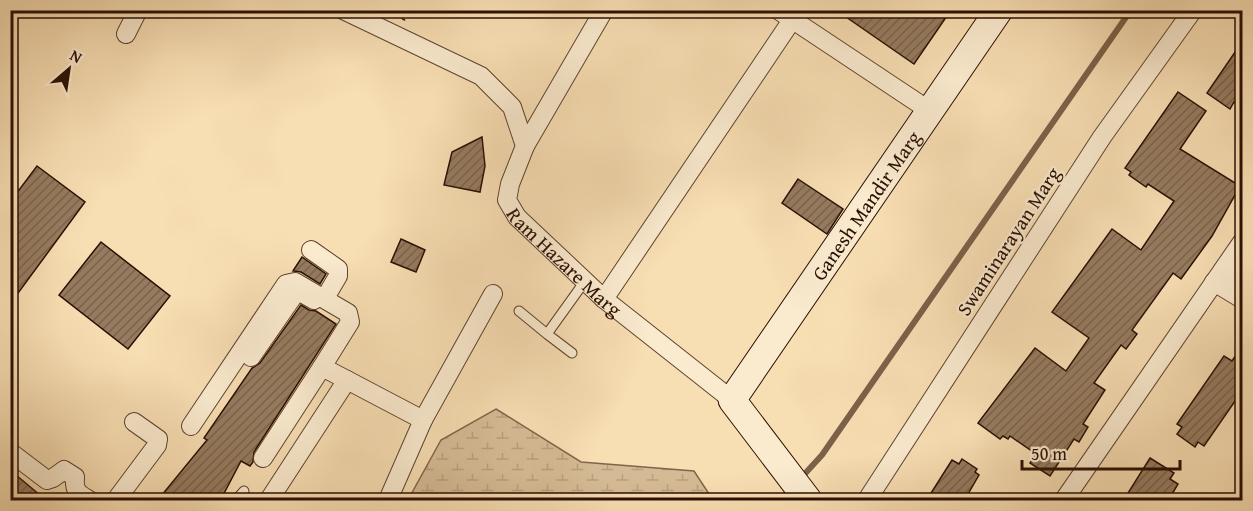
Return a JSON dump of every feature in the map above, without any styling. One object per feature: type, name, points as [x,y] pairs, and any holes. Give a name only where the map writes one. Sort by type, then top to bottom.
[{"type":"street","points":[[126,34],[138,10]]},
{"type":"street","points":[[343,10],[481,76],[512,107],[525,146]]},
{"type":"street","name":"Ram Hazare Marg","points":[[604,10],[525,146],[510,184],[507,200],[517,217],[604,299],[732,400],[805,497]]},
{"type":"street","name":"Ganesh Mandir Marg","points":[[732,400],[999,10]]},
{"type":"street","name":"Swaminarayan Marg","points":[[867,501],[1102,137],[1193,10]]},
{"type":"street","points":[[604,299],[785,15],[930,111]]},
{"type":"street","points":[[1064,501],[1242,242]]},
{"type":"street","points":[[311,250],[338,269],[338,276],[325,298]]},
{"type":"street","points":[[1219,276],[1242,293]]},
{"type":"street","points":[[191,426],[286,284],[295,282],[348,313],[350,322],[262,458]]},
{"type":"street","points":[[231,364],[241,365],[249,360],[294,295],[300,292],[343,317]]},
{"type":"street","points":[[388,501],[423,420],[493,294]]},
{"type":"street","points":[[322,367],[423,420]]},
{"type":"street","points":[[269,501],[347,380]]},
{"type":"street","points":[[116,501],[157,445],[158,439],[134,422]]},
{"type":"street","points":[[10,452],[47,480],[63,470],[69,473],[75,477],[76,492],[88,501]]},
{"type":"lane","points":[[547,334],[585,281]]},
{"type":"lane","points":[[519,311],[572,353]]},
{"type":"lane","points":[[236,501],[244,491]]},
{"type":"green space","points":[[496,409],[581,462],[694,471],[713,500],[408,500],[441,440]]},
{"type":"building","points":[[836,10],[951,10],[914,64]]},
{"type":"building","points":[[1242,42],[1242,107],[1234,102],[1230,109],[1207,93]]},
{"type":"building","points":[[1178,92],[1206,111],[1180,149],[1240,186],[1212,236],[1181,279],[1173,273],[1132,330],[1137,334],[1126,349],[1121,345],[1094,383],[1105,390],[1083,424],[1088,427],[1079,442],[1074,439],[1050,476],[1030,463],[1036,454],[1010,436],[1008,439],[1003,436],[1000,439],[978,423],[1035,348],[1066,371],[1089,338],[1052,312],[1112,229],[1141,250],[1174,201],[1148,184],[1146,187],[1129,175],[1131,172],[1125,168]]},
{"type":"building","points":[[482,137],[485,166],[480,192],[444,185],[452,152]]},
{"type":"building","points":[[37,166],[85,202],[10,304],[10,202]]},
{"type":"building","points":[[798,179],[843,209],[827,234],[782,203]]},
{"type":"building","points":[[401,239],[425,250],[416,272],[391,262]]},
{"type":"building","points":[[101,242],[170,296],[128,349],[59,295]]},
{"type":"building","points":[[302,257],[326,274],[320,284],[301,272],[293,271]]},
{"type":"building","points":[[301,305],[316,311],[336,324],[254,452],[253,462],[250,466],[241,461],[220,501],[157,501],[207,440],[204,438],[252,368],[260,363]]},
{"type":"building","points":[[1242,346],[1242,391],[1204,446],[1198,442],[1195,447],[1177,434],[1182,427],[1177,424],[1224,356],[1232,361]]},
{"type":"building","points":[[1150,458],[1174,473],[1170,479],[1178,484],[1168,501],[1123,501]]},
{"type":"building","points":[[962,459],[977,469],[975,472],[979,475],[964,501],[926,501],[952,460],[959,464]]},
{"type":"building","points":[[10,470],[47,501],[10,501]]},
{"type":"waterway","points":[[801,478],[822,455],[1131,10]]},
{"type":"waterway","points":[[780,500],[790,490]]}]
